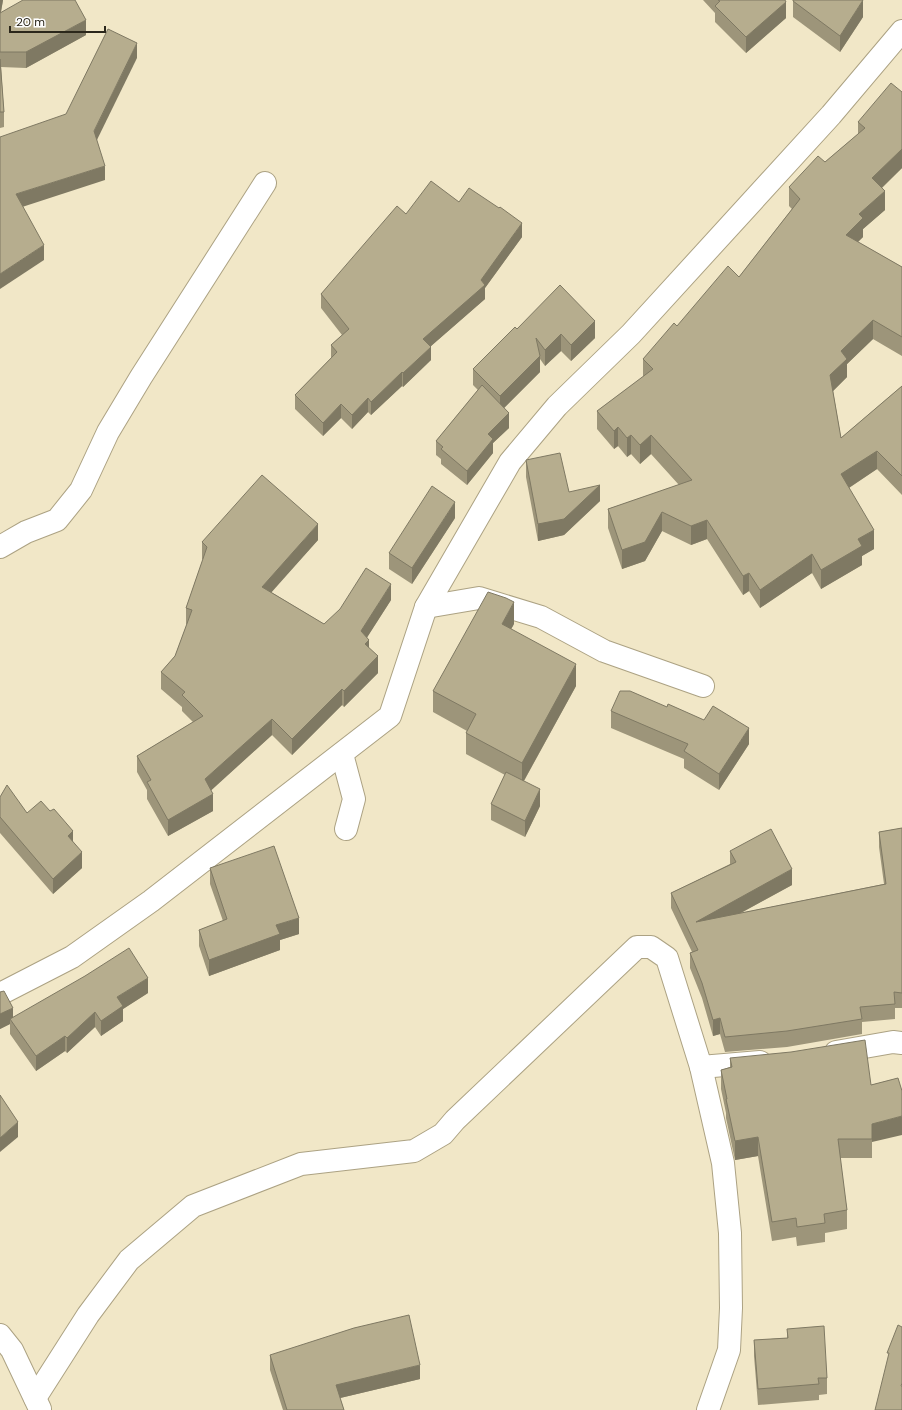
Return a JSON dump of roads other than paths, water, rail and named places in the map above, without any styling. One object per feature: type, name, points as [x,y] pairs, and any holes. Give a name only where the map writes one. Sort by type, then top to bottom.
[{"type":"street","points":[[0,994],[72,957],[139,910],[390,716],[426,607],[510,462],[557,406],[631,334],[669,293],[825,121],[902,31]]},
{"type":"street","points":[[0,547],[26,532],[57,520],[81,490],[108,432],[141,377],[265,183]]},
{"type":"street","points":[[426,607],[479,598],[541,617],[604,651],[702,686]]},
{"type":"street","points":[[342,754],[354,799],[346,829]]},
{"type":"street","points":[[38,1404],[88,1315],[129,1260],[193,1206],[301,1164],[414,1151],[443,1134],[637,947],[651,947],[667,958],[701,1067],[723,1163],[730,1233],[731,1308],[729,1350],[708,1410]]},
{"type":"street","points":[[820,1054],[893,1042],[902,1043]]},
{"type":"street","points":[[701,1067],[782,1060]]},
{"type":"street","points":[[0,1335],[12,1350],[38,1404]]}]
